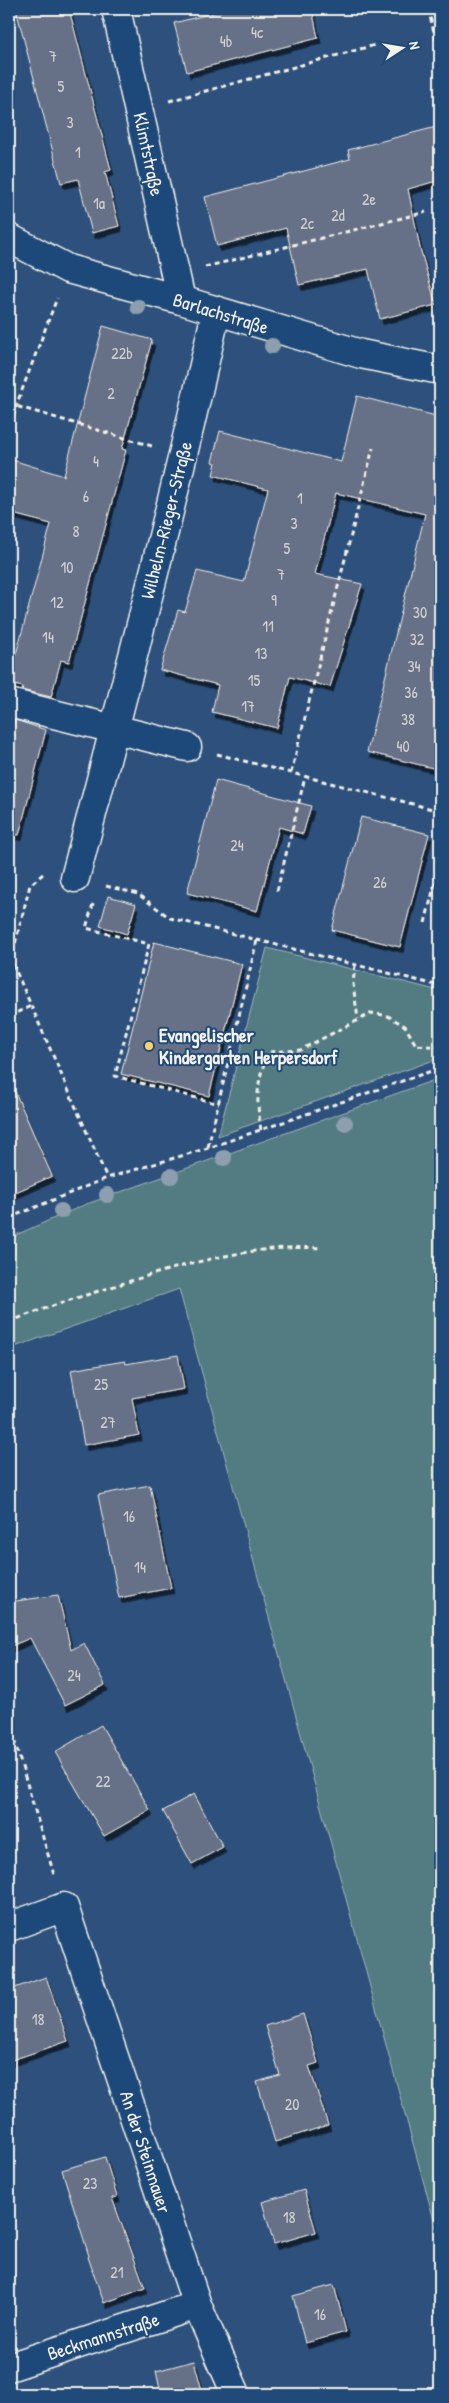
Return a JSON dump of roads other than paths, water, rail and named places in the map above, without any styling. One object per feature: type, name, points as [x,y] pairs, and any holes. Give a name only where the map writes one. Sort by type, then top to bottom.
[{"type":"street","name":"Klimtstraße","points":[[116,9],[178,287]]},
{"type":"street","name":"Barlachstraße","points":[[9,238],[68,269],[178,287],[216,312],[361,354],[440,370]]},
{"type":"street","name":"Wilhelm-Rieger-Straße","points":[[86,881],[115,729],[216,312]]},
{"type":"street","points":[[9,703],[187,747]]},
{"type":"street","name":"An der Steinmauer","points":[[9,1927],[64,1908],[197,2305],[236,2394]]},
{"type":"street","name":"Beckmannstraße","points":[[9,2367],[197,2305]]},
{"type":"place","name":"Evangelischer Kindergarten Herpersdorf","points":[[149,1046]]}]
